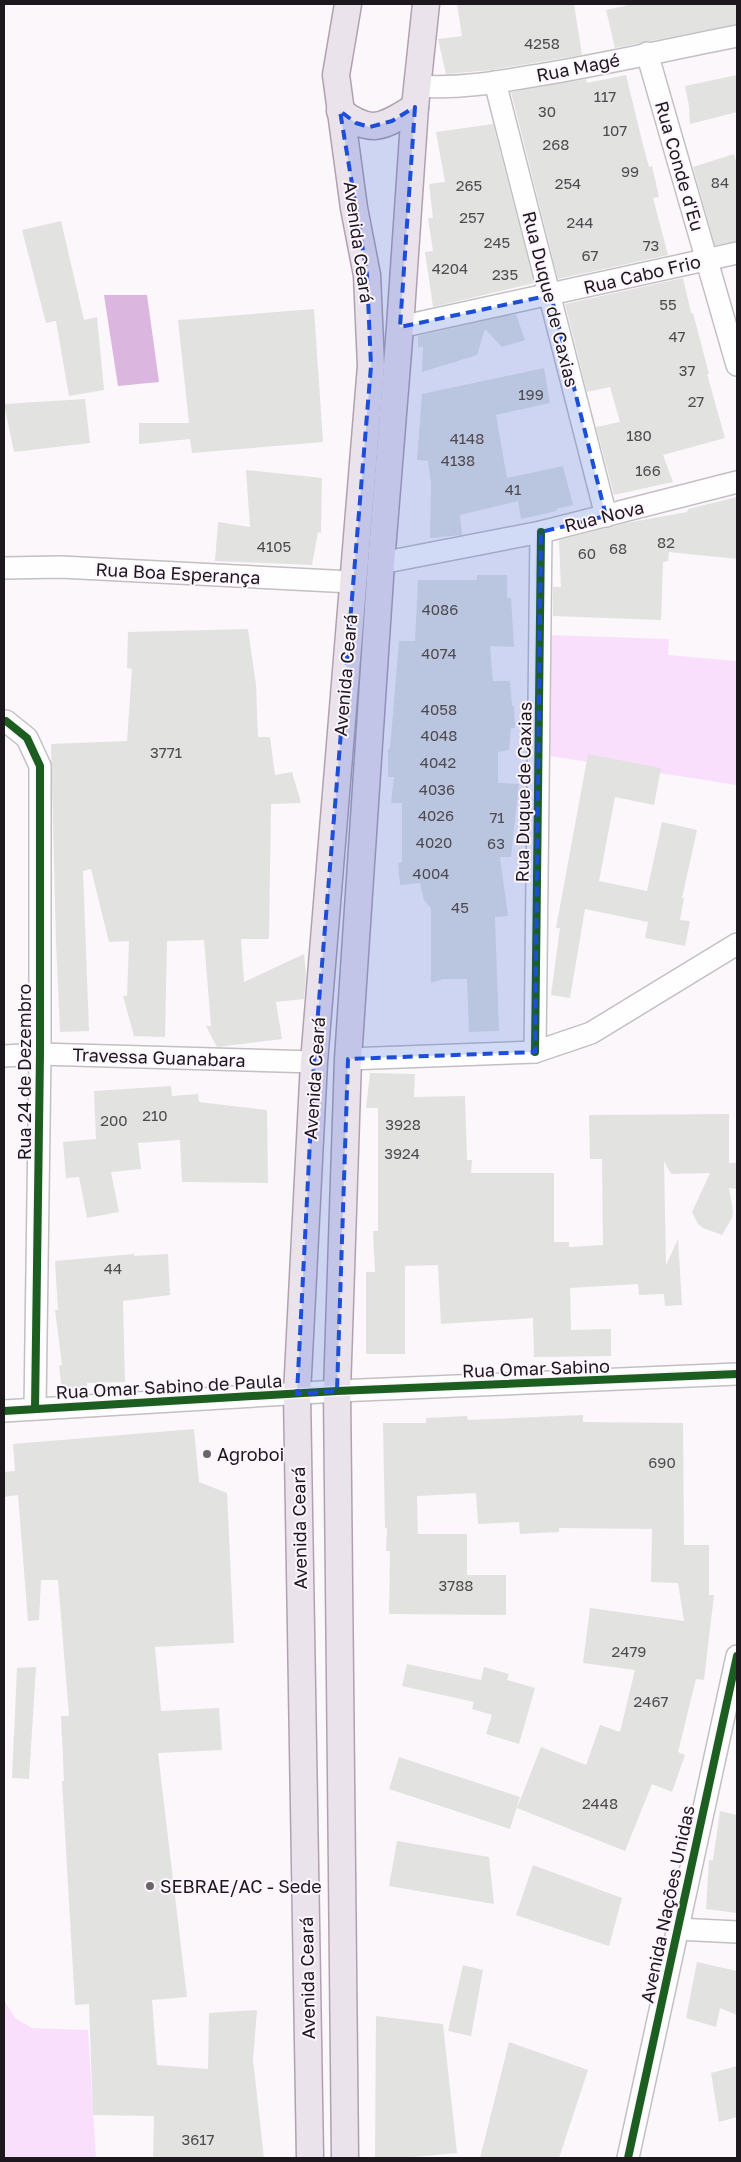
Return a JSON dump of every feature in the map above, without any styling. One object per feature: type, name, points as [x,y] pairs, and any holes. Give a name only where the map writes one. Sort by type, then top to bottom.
[{"type":"main road","name":"Avenida Ceará","points":[[310,2158],[297,1394],[314,1062],[371,366],[367,275],[354,208],[336,75],[348,4]]},
{"type":"main road","name":"Avenida Ceará","points":[[344,2158],[337,1391],[348,1059],[381,563],[400,327],[422,8]]},
{"type":"main road","points":[[340,111],[356,123],[370,127],[392,121],[417,96]]},
{"type":"street","name":"Rua Magé","points":[[417,96],[446,88],[580,68],[737,36]]},
{"type":"street","name":"Rua Conde d'Eu","points":[[647,53],[737,365]]},
{"type":"street","name":"Rua Duque de Caxias","points":[[495,82],[606,516]]},
{"type":"street","name":"Rua Cabo Frio","points":[[400,327],[737,253]]},
{"type":"street","name":"Rua Nova","points":[[381,563],[541,532],[737,482]]},
{"type":"street","name":"Rua Duque de Caxias","points":[[535,1052],[541,532]]},
{"type":"street","name":"Rua Boa Esperança","points":[[4,568],[61,567],[352,582]]},
{"type":"street","name":"Rua 24 de Dezembro","points":[[4,721],[27,738],[40,766],[40,1054],[35,1409]]},
{"type":"street","points":[[348,1059],[535,1052],[591,1033],[737,944]]},
{"type":"street","name":"Travessa Guanabara","points":[[4,1056],[40,1054],[314,1062]]},
{"type":"street","name":"Rua Omar Sabino","points":[[337,1391],[737,1374]]},
{"type":"street","name":"Rua Omar Sabino de Paula","points":[[4,1411],[337,1391]]},
{"type":"street","name":"Avenida Nações Unidas","points":[[628,2158],[737,1656]]},
{"type":"street","points":[[677,1929],[737,1932]]},
{"type":"highlighted area","points":[[415,107],[400,327],[551,295],[606,516],[541,532],[535,1052],[348,1059],[337,1391],[297,1394],[314,1062],[371,366],[367,275],[340,111],[356,123],[370,127],[392,121]]},
{"type":"shaded area","points":[[104,295],[147,295],[159,382],[118,386]]},
{"type":"shaded area","points":[[547,635],[669,639],[668,655],[737,661],[737,785],[543,755]]},
{"type":"shaded area","points":[[4,1898],[5,2002],[15,2018],[32,2028],[88,2030],[96,2158],[4,2158]]},
{"type":"building","points":[[457,4],[574,4],[582,55],[492,70],[446,74],[438,39],[462,36]]},
{"type":"building","points":[[633,4],[737,4],[737,24],[615,48],[606,10]]},
{"type":"building","points":[[626,75],[649,167],[652,166],[659,197],[653,198],[668,255],[558,279],[511,92],[586,79],[587,83]]},
{"type":"building","points":[[737,75],[737,112],[690,124],[685,86]]},
{"type":"building","points":[[493,124],[534,283],[433,307],[425,252],[433,251],[428,218],[433,218],[429,184],[445,182],[436,132]]},
{"type":"building","points":[[734,154],[737,165],[737,241],[715,245],[693,167]]},
{"type":"building","points":[[61,221],[84,320],[97,317],[104,390],[69,396],[56,321],[46,323],[22,230]]},
{"type":"building","points":[[683,278],[725,438],[663,455],[673,482],[614,495],[596,427],[620,422],[610,387],[587,392],[565,304]]},
{"type":"building","points":[[314,309],[323,442],[192,453],[190,439],[139,444],[139,423],[189,423],[178,320]]},
{"type":"building","points":[[516,314],[525,340],[502,347],[485,329],[477,355],[422,372],[423,346],[418,348],[418,336]]},
{"type":"building","points":[[544,368],[550,403],[496,415],[507,478],[563,466],[573,505],[556,509],[557,511],[521,519],[518,501],[460,515],[462,535],[430,538],[431,484],[428,461],[417,460],[422,394]]},
{"type":"building","points":[[85,399],[90,443],[14,452],[4,404]]},
{"type":"building","points":[[246,470],[322,478],[321,533],[318,532],[312,565],[215,561],[218,522],[250,527]]},
{"type":"building","points":[[737,497],[737,559],[669,552],[668,561],[663,562],[661,620],[553,616],[553,587],[561,587],[559,540],[626,523],[687,512],[688,509]]},
{"type":"building","points":[[477,575],[507,575],[507,598],[511,598],[514,647],[490,646],[493,681],[510,681],[512,706],[514,706],[515,728],[511,728],[509,750],[498,752],[498,783],[519,784],[511,857],[500,857],[508,916],[495,917],[499,1031],[469,1032],[467,979],[443,979],[431,983],[431,908],[424,900],[420,883],[400,885],[398,863],[402,862],[402,803],[391,803],[394,777],[388,777],[388,749],[390,749],[399,641],[415,641],[418,580],[477,580]]},
{"type":"building","points":[[248,629],[256,685],[258,737],[270,737],[275,775],[292,772],[301,803],[271,804],[269,939],[241,939],[244,982],[304,954],[306,975],[304,999],[276,1002],[282,1039],[217,1047],[206,1026],[211,1026],[204,940],[167,941],[165,1037],[134,1036],[123,996],[127,996],[129,941],[109,942],[91,869],[83,871],[89,1031],[60,1032],[51,744],[127,741],[132,669],[127,668],[128,632]]},
{"type":"building","points":[[588,754],[661,768],[654,805],[615,797],[599,881],[647,891],[662,822],[697,830],[682,898],[684,898],[680,920],[690,921],[685,946],[645,938],[648,922],[585,909],[570,998],[551,995],[560,928],[556,928]]},
{"type":"building","points":[[370,1073],[415,1074],[414,1097],[465,1096],[467,1160],[472,1160],[471,1173],[554,1173],[554,1242],[569,1242],[569,1247],[603,1245],[602,1159],[590,1159],[589,1115],[729,1114],[729,1163],[737,1163],[737,1189],[729,1188],[733,1211],[732,1218],[722,1235],[703,1228],[698,1224],[692,1212],[710,1173],[671,1174],[664,1161],[666,1265],[678,1239],[682,1305],[665,1306],[664,1294],[639,1295],[638,1284],[570,1288],[571,1330],[611,1329],[611,1356],[534,1357],[533,1318],[441,1324],[438,1265],[405,1266],[405,1354],[366,1354],[366,1272],[375,1272],[373,1231],[378,1231],[378,1108],[366,1108]]},
{"type":"building","points":[[171,1086],[172,1096],[198,1094],[199,1102],[267,1110],[268,1183],[182,1182],[180,1140],[138,1143],[141,1169],[111,1172],[119,1212],[87,1218],[79,1177],[66,1178],[63,1142],[96,1139],[94,1091]]},
{"type":"building","points":[[134,1254],[134,1256],[168,1254],[170,1295],[123,1301],[125,1382],[87,1383],[87,1387],[62,1390],[59,1366],[62,1365],[55,1310],[58,1310],[55,1261]]},
{"type":"building","points":[[583,1415],[583,1422],[683,1423],[684,1545],[709,1545],[709,1595],[714,1595],[704,1680],[696,1679],[678,1752],[685,1755],[672,1792],[652,1784],[625,1851],[517,1808],[541,1747],[586,1765],[600,1725],[620,1732],[635,1670],[583,1663],[590,1608],[684,1621],[678,1583],[651,1582],[652,1529],[559,1528],[559,1532],[520,1534],[519,1522],[478,1524],[476,1493],[417,1496],[418,1534],[467,1534],[467,1575],[506,1575],[506,1615],[389,1614],[390,1551],[386,1551],[387,1528],[385,1528],[383,1423],[426,1423],[426,1418],[467,1416],[468,1420]]},
{"type":"building","points":[[194,1429],[199,1482],[227,1493],[234,1643],[155,1647],[161,1711],[219,1708],[222,1750],[158,1753],[187,1997],[152,2000],[157,2065],[208,2069],[209,2013],[257,2010],[253,2060],[264,2158],[153,2158],[154,2116],[93,2115],[89,2004],[75,2005],[62,1781],[64,1781],[61,1716],[69,1716],[58,1580],[41,1580],[39,1620],[28,1621],[18,1495],[4,1497],[4,1472],[15,1471],[13,1444]]},
{"type":"building","points":[[407,1664],[481,1680],[484,1667],[509,1674],[507,1680],[535,1688],[519,1744],[486,1734],[492,1715],[472,1709],[474,1702],[402,1686]]},
{"type":"building","points":[[36,1667],[29,1779],[12,1778],[17,1668]]},
{"type":"building","points":[[399,1757],[520,1797],[510,1829],[389,1789]]},
{"type":"building","points":[[720,1811],[737,1815],[737,1913],[706,1909],[709,1860],[713,1860]]},
{"type":"building","points":[[397,1841],[489,1857],[494,1904],[389,1886]]},
{"type":"building","points":[[533,1865],[622,1898],[609,1946],[516,1915]]},
{"type":"building","points":[[697,1962],[737,1971],[737,2015],[720,2008],[716,2027],[686,2018]]},
{"type":"building","points":[[463,1965],[483,1970],[471,2036],[448,2031]]},
{"type":"building","points":[[376,2016],[443,2024],[457,2153],[402,2158],[375,2158]]},
{"type":"building","points":[[509,2042],[588,2070],[559,2158],[480,2158]]},
{"type":"building","points":[[737,2066],[737,2117],[719,2122],[711,2073]]},
{"type":"cycle path","points":[[535,1052],[541,532]]},
{"type":"cycle path","points":[[4,721],[27,738],[40,766],[40,1054],[35,1409]]},
{"type":"cycle path","points":[[4,1411],[337,1391],[737,1374]]},
{"type":"cycle path","points":[[628,2158],[737,1656]]},
{"type":"place","name":"Agroboi","points":[[207,1454]]},
{"type":"place","name":"SEBRAE/AC - Sede","points":[[150,1886]]}]
